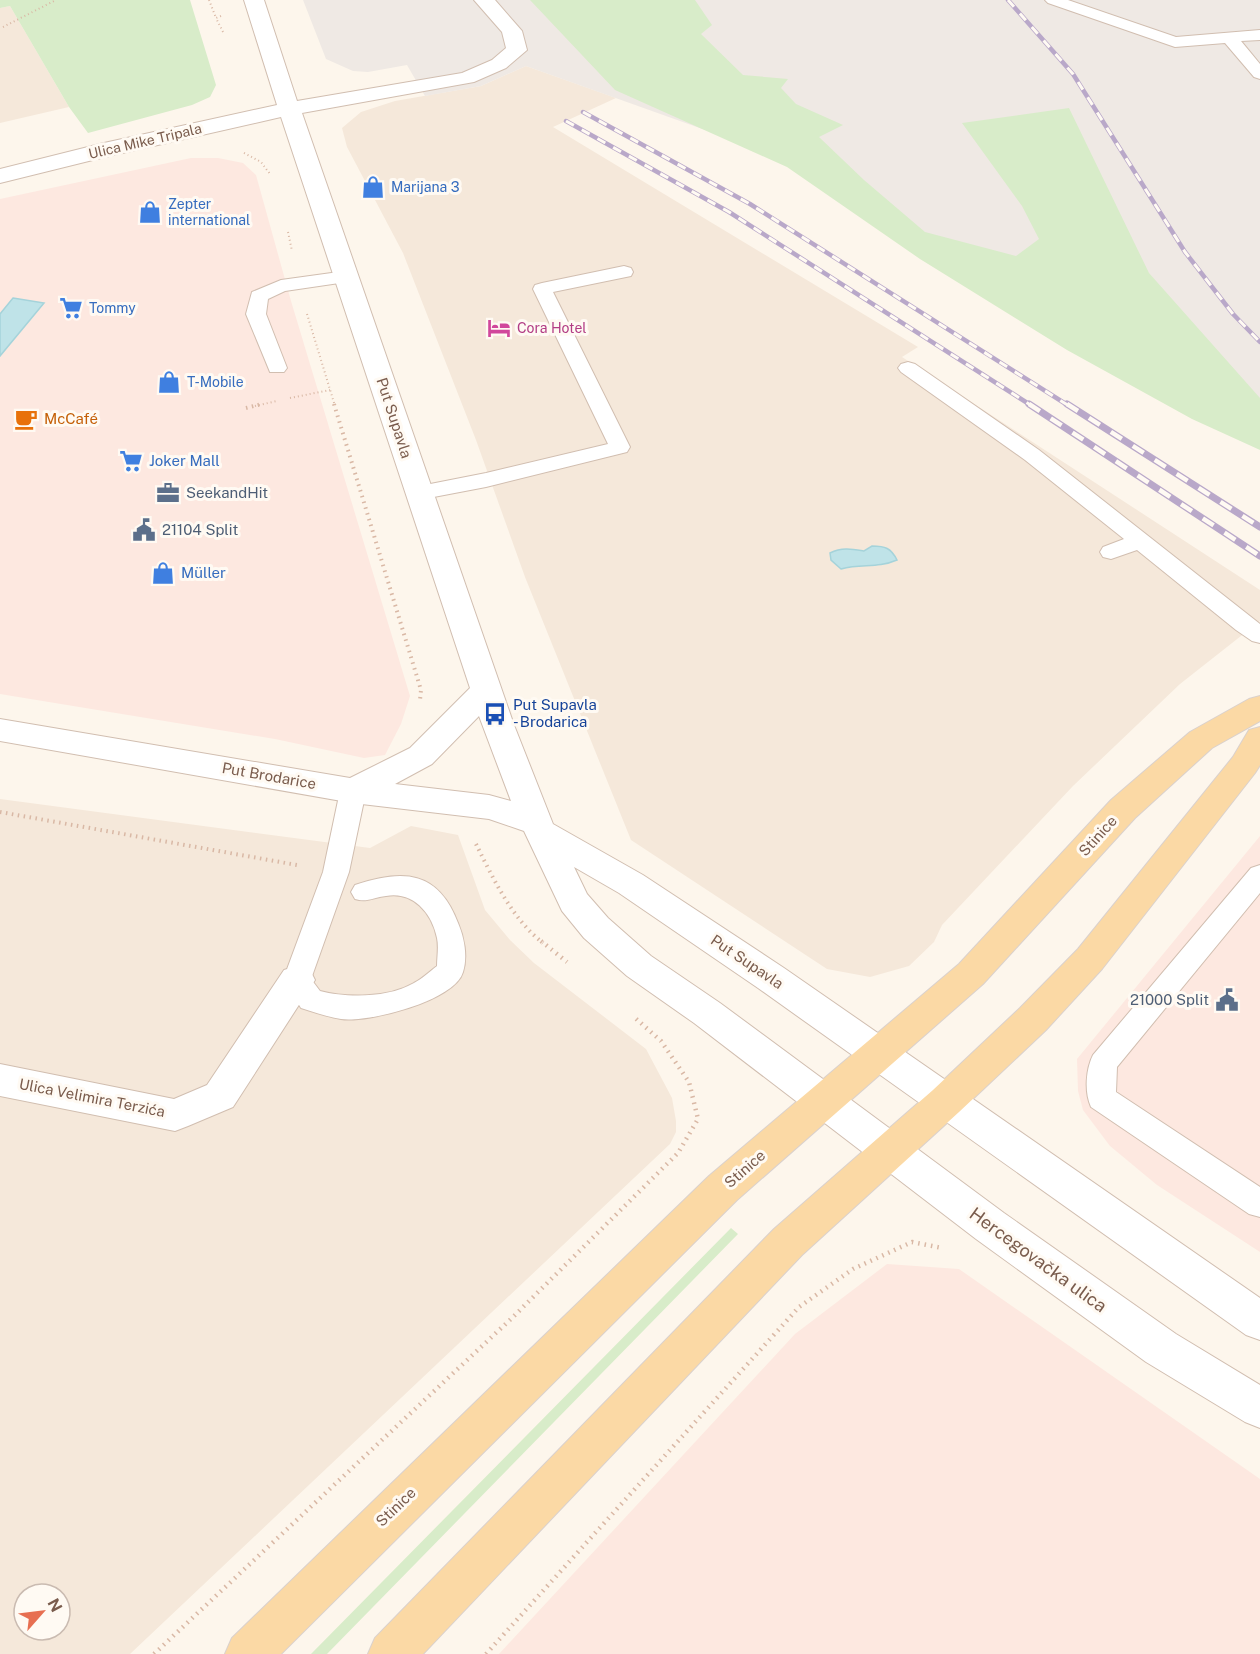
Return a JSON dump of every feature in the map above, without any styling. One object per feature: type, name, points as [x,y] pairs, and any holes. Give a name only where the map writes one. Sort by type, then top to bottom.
[{"type":"main road","name":"Stinice","points":[[248,1654],[723,1188],[989,957],[1123,809],[1201,740],[1260,707]]},
{"type":"main road","points":[[391,1654],[788,1242],[946,1101],[1033,1019],[1090,959],[1245,765],[1260,738]]},
{"type":"street","name":"Put Supavla","points":[[254,0],[418,493],[526,803],[574,902],[596,928],[639,966],[707,1013],[824,1101]]},
{"type":"street","name":"Ulica Mike Tripala","points":[[0,176],[104,150],[290,109],[467,78],[499,64],[517,50],[512,31],[484,0]]},
{"type":"street","points":[[353,790],[421,756],[486,690]]},
{"type":"street","name":"Put Brodarice","points":[[0,730],[353,790],[489,807],[515,814],[539,828]]},
{"type":"street","name":"Put Supavla","points":[[539,828],[631,884],[771,978],[946,1101]]},
{"type":"street","name":"Ulica Velimira Terzića","points":[[0,1080],[174,1115],[220,1096],[297,980]]},
{"type":"street","name":"Hercegovačka ulica","points":[[824,1101],[990,1226],[1161,1348],[1260,1408]]},
{"type":"street","points":[[946,1101],[1260,1321]]},
{"type":"lane","points":[[1053,0],[1176,42],[1260,35]]},
{"type":"lane","points":[[1230,38],[1260,74]]},
{"type":"lane","points":[[418,493],[486,480],[620,447],[542,289],[624,272]]},
{"type":"lane","points":[[277,368],[256,314],[259,296],[281,286],[346,277]]},
{"type":"lane","points":[[908,368],[1032,454],[1260,635]]},
{"type":"lane","points":[[1111,552],[1140,540]]},
{"type":"lane","points":[[353,790],[336,872],[297,980],[311,1000],[342,1008],[379,1005],[421,993],[450,972],[451,939],[440,910],[418,888],[387,885],[364,891]]},
{"type":"lane","points":[[1260,875],[1103,1063],[1101,1098],[1260,1204]]},
{"type":"path","points":[[3,27],[56,0]]},
{"type":"path","points":[[209,0],[216,18]]},
{"type":"path","points":[[0,812],[336,872]]},
{"type":"path","points":[[486,1654],[799,1307],[853,1269],[912,1242],[946,1249]]},
{"type":"shaded area","points":[[303,0],[1260,0],[1260,438],[812,168],[526,66],[481,86],[425,96],[407,65],[368,72],[353,71],[326,59]]},
{"type":"shaded area","points":[[10,6],[69,107],[0,123],[0,8]]},
{"type":"shaded area","points":[[526,66],[616,98],[553,127],[918,347],[902,357],[1260,590],[1260,621],[1180,684],[1073,786],[942,925],[934,942],[909,966],[870,977],[827,969],[631,840],[525,577],[476,440],[403,253],[347,147],[342,128],[361,112],[395,101],[481,86]]},
{"type":"shaded area","points":[[191,158],[218,158],[243,163],[256,175],[291,301],[410,696],[401,724],[385,755],[364,758],[275,739],[0,694],[0,199]]},
{"type":"shaded area","points":[[0,799],[370,848],[411,826],[458,835],[485,910],[510,940],[534,963],[646,1049],[672,1098],[676,1132],[670,1144],[130,1654],[0,1654]]},
{"type":"shaded area","points":[[1260,836],[1260,1252],[1157,1185],[1110,1146],[1083,1110],[1078,1091],[1077,1059]]},
{"type":"shaded area","points":[[887,1264],[959,1269],[1260,1479],[1260,1654],[499,1654],[795,1334]]},
{"type":"green space","points":[[0,0],[190,0],[216,85],[210,97],[192,105],[88,133],[69,107],[10,6],[0,8]]},
{"type":"green space","points":[[530,0],[695,0],[712,25],[701,34],[743,75],[788,79],[781,88],[796,104],[843,125],[819,137],[864,180],[925,232],[1016,256],[1039,239],[1022,206],[962,123],[1069,108],[1149,273],[1260,398],[1260,450],[1192,419],[1067,350],[920,259],[787,167],[615,90]]},
{"type":"green space","points":[[731,1228],[738,1234],[327,1654],[311,1654]]},
{"type":"water","points":[[13,298],[44,303],[0,356],[0,314]]},
{"type":"water","points":[[872,546],[887,548],[897,560],[841,569],[831,560],[830,553],[834,551],[847,549],[864,551]]},
{"type":"railway","points":[[1008,0],[1073,74],[1185,252],[1233,314],[1260,342]]},
{"type":"railway","points":[[583,112],[750,204],[1069,406]]},
{"type":"railway","points":[[566,121],[729,212],[1032,406]]},
{"type":"railway","points":[[1029,404],[1260,556]]},
{"type":"railway","points":[[1067,404],[1260,527]]},
{"type":"place","name":"Marijana 3","points":[[373,187]]},
{"type":"place","name":"Zepter international","points":[[150,212]]},
{"type":"place","name":"Tommy","points":[[71,308]]},
{"type":"place","name":"Cora Hotel","points":[[499,328]]},
{"type":"place","name":"T-Mobile","points":[[169,382]]},
{"type":"place","name":"McCafé","points":[[26,419]]},
{"type":"place","name":"Joker Mall","points":[[131,461]]},
{"type":"place","name":"SeekandHit","points":[[168,493]]},
{"type":"place","name":"21104 Split","points":[[144,530]]},
{"type":"place","name":"Müller","points":[[163,573]]},
{"type":"place","name":"Put Supavla - Brodarica","points":[[495,714]]},
{"type":"place","name":"21000 Split","points":[[1227,1000]]}]
